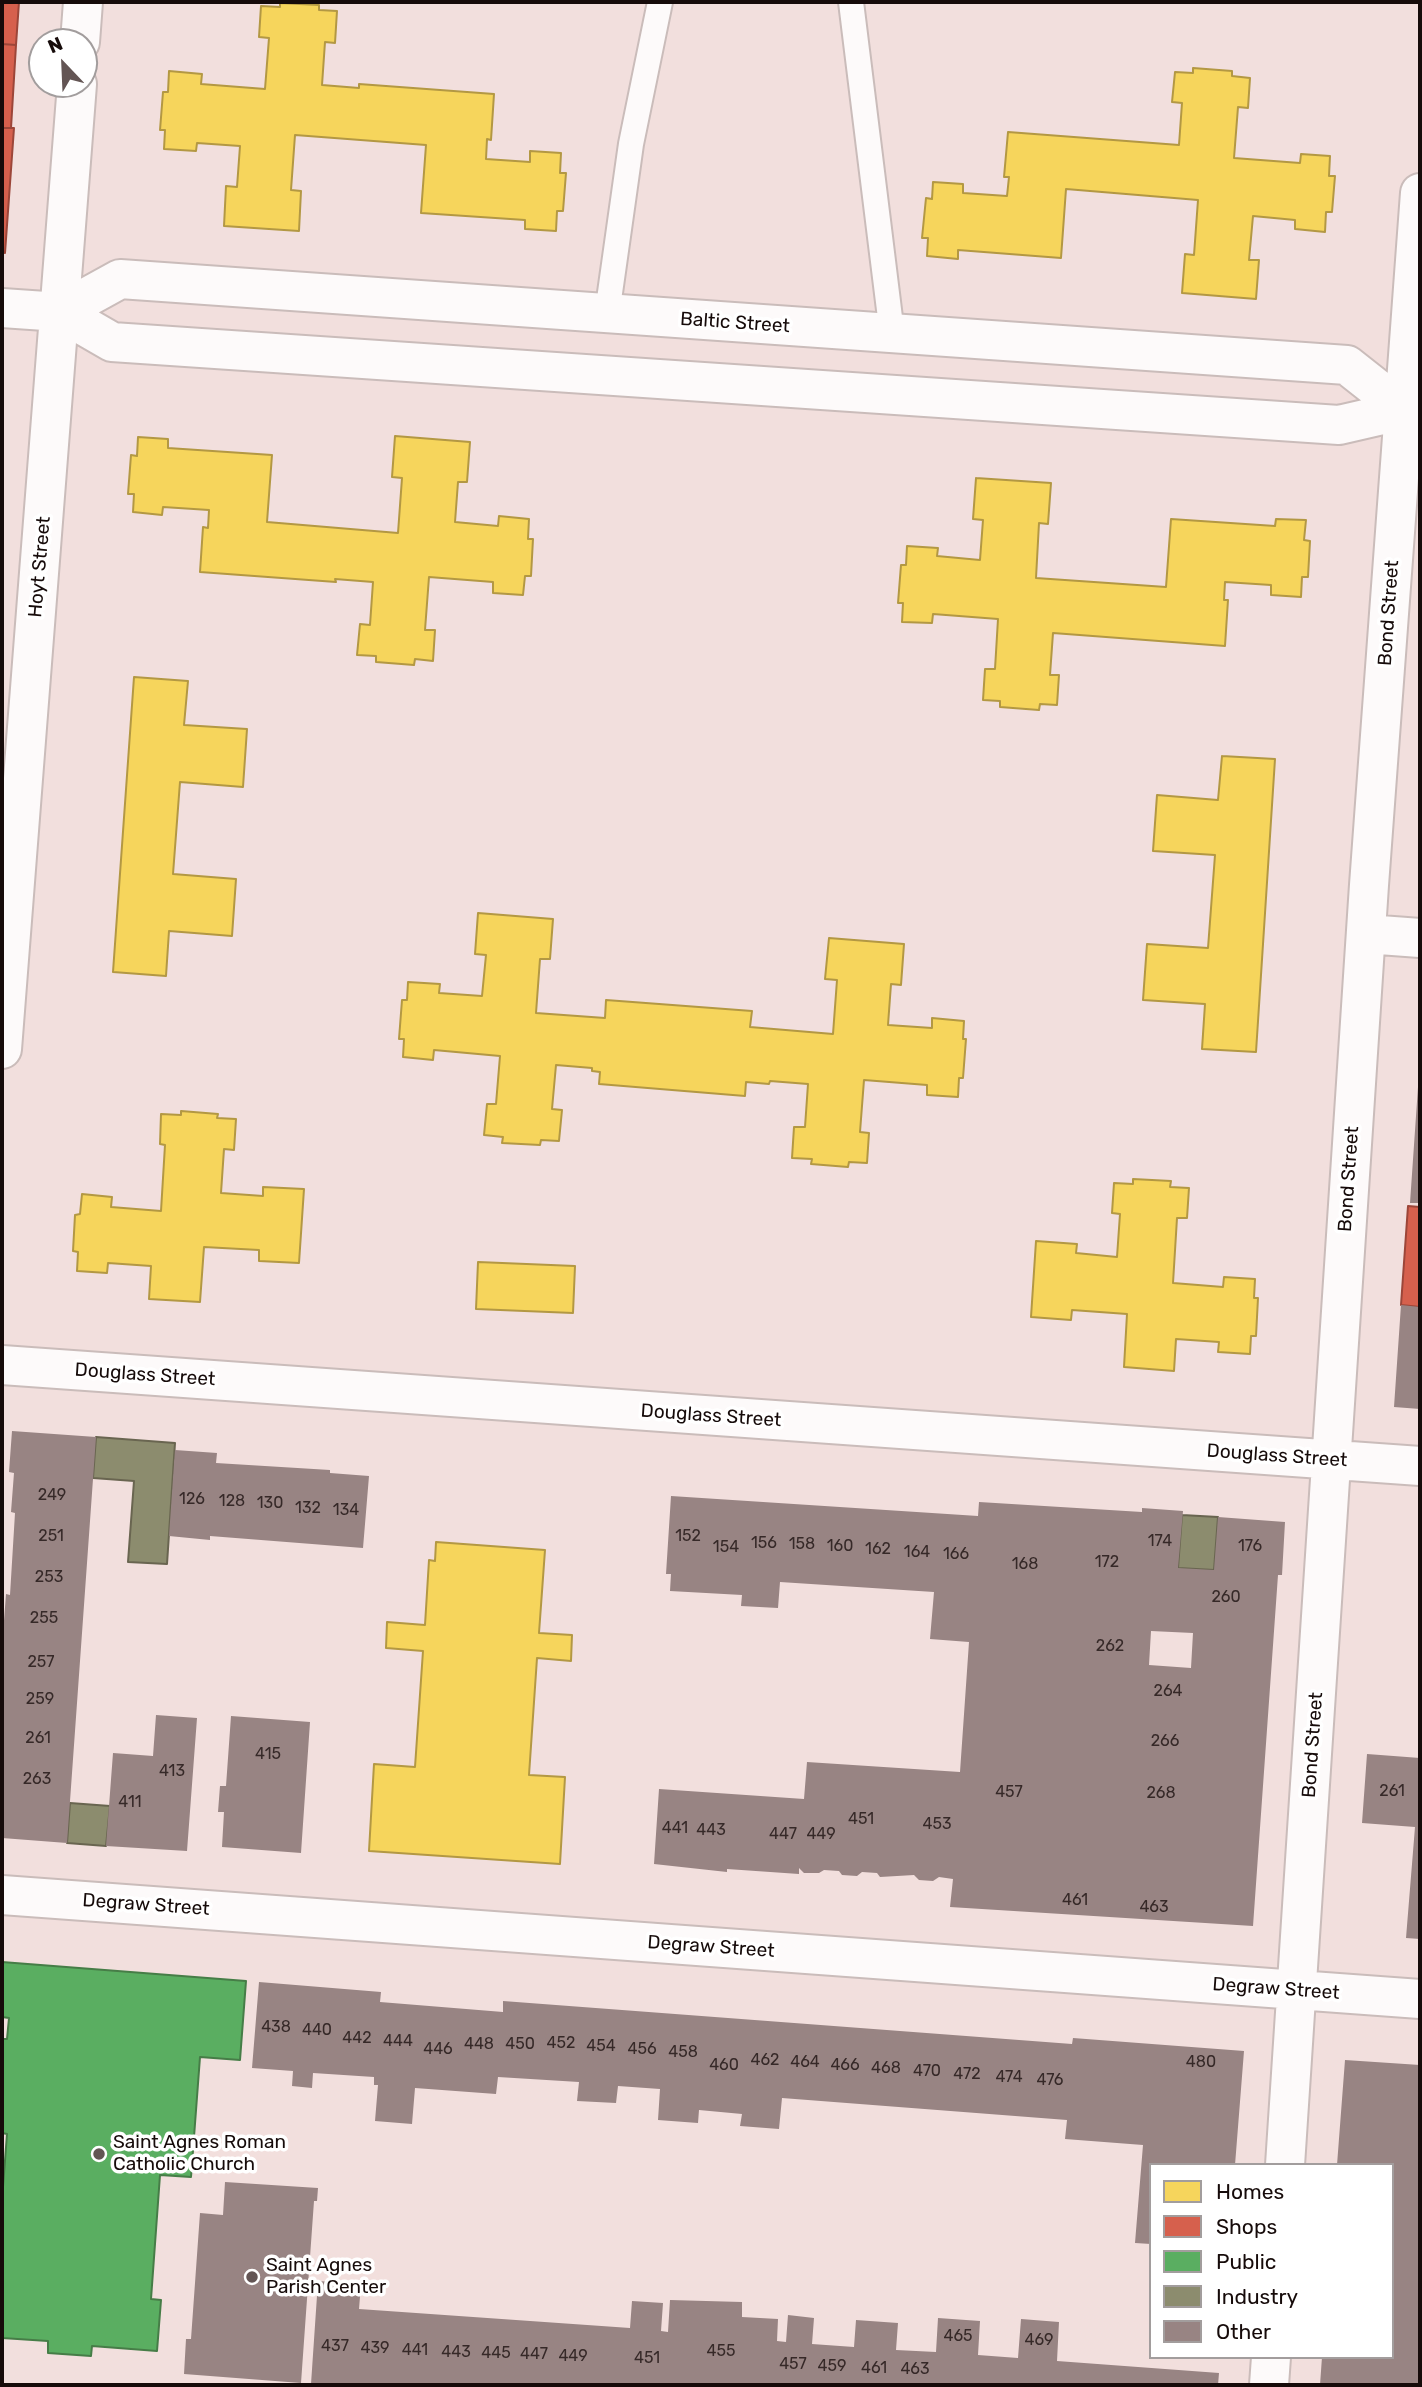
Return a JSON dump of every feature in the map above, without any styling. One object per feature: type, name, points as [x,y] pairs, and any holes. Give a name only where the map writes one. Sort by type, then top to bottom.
[{"type":"street","points":[[81,28],[83,2]]},
{"type":"street","name":"Hoyt Street","points":[[2,1049],[10,842],[60,312],[76,98]]},
{"type":"street","name":"Bond Street","points":[[1285,2163],[1366,934],[1412,410],[1420,193]]},
{"type":"street","name":"Baltic Street","points":[[60,312],[120,279],[1347,365],[1412,410]]},
{"type":"street","points":[[2,308],[60,312],[112,342],[1339,425],[1412,410]]},
{"type":"street","points":[[1366,934],[1420,938]]},
{"type":"street","name":"Douglass Street","points":[[2,1365],[1420,1466]]},
{"type":"street","name":"Degraw Street","points":[[2,1895],[1420,1999]]},
{"type":"street","points":[[1269,2385],[1271,2359]]},
{"type":"lane","points":[[607,314],[631,144],[660,2]]},
{"type":"lane","points":[[852,2],[892,334]]},
{"type":"building: Homes","points":[[280,3],[319,5],[319,10],[337,11],[335,43],[325,42],[322,85],[359,88],[359,84],[494,94],[491,140],[487,139],[486,159],[530,162],[530,151],[561,153],[560,173],[566,173],[563,211],[557,211],[556,231],[525,229],[525,220],[421,213],[426,145],[295,135],[291,190],[301,191],[299,231],[224,226],[226,186],[237,187],[240,146],[197,143],[196,151],[164,149],[165,130],[160,130],[163,92],[168,92],[169,71],[202,74],[201,84],[265,89],[269,38],[259,37],[261,6],[280,7]]},
{"type":"building: Homes","points":[[1193,68],[1232,71],[1232,76],[1250,78],[1248,108],[1238,107],[1234,158],[1300,163],[1301,154],[1330,156],[1329,176],[1335,176],[1332,212],[1326,212],[1325,232],[1295,229],[1295,220],[1253,216],[1249,260],[1259,260],[1256,299],[1182,293],[1185,254],[1194,255],[1198,200],[1066,189],[1061,258],[958,250],[958,259],[927,256],[928,238],[922,238],[926,198],[932,199],[933,182],[963,184],[963,193],[1007,196],[1009,177],[1004,177],[1008,132],[1179,145],[1182,103],[1172,102],[1175,72],[1193,73]]},
{"type":"building: Homes","points":[[395,436],[470,442],[467,482],[458,482],[455,522],[498,526],[499,516],[529,519],[528,539],[533,539],[531,576],[525,576],[523,595],[493,593],[493,582],[429,577],[425,630],[435,630],[433,661],[415,659],[414,665],[376,662],[376,656],[357,655],[360,624],[370,625],[373,582],[335,579],[336,582],[200,572],[203,527],[208,528],[209,510],[163,507],[162,515],[133,512],[134,494],[128,494],[131,455],[137,456],[138,437],[168,439],[168,448],[272,455],[267,522],[398,533],[402,478],[392,477]]},
{"type":"building: Homes","points":[[976,478],[1051,483],[1048,524],[1039,523],[1036,578],[1166,587],[1171,519],[1275,526],[1276,519],[1306,520],[1304,540],[1310,541],[1308,577],[1302,577],[1301,597],[1271,595],[1271,585],[1225,582],[1224,600],[1228,600],[1225,646],[1053,633],[1050,675],[1059,675],[1057,705],[1040,704],[1039,710],[1000,707],[1000,701],[983,700],[985,669],[995,669],[998,619],[933,614],[932,623],[902,622],[903,603],[898,603],[901,565],[906,565],[907,546],[938,548],[937,556],[980,560],[983,520],[973,519]]},
{"type":"building: Homes","points":[[134,677],[188,681],[184,725],[247,729],[243,787],[180,782],[173,874],[236,879],[232,936],[169,931],[166,976],[113,972]]},
{"type":"building: Homes","points":[[1222,756],[1275,759],[1256,1052],[1202,1049],[1205,1004],[1143,1000],[1147,944],[1208,948],[1215,855],[1153,851],[1157,795],[1218,800]]},
{"type":"building: Homes","points":[[478,913],[553,919],[550,959],[540,959],[536,1013],[605,1018],[606,1000],[752,1011],[750,1027],[833,1034],[837,980],[825,979],[829,938],[904,944],[901,985],[891,984],[888,1025],[932,1028],[932,1018],[964,1021],[963,1039],[966,1039],[963,1078],[959,1078],[958,1097],[927,1095],[927,1085],[864,1080],[860,1132],[869,1133],[867,1163],[849,1162],[848,1167],[811,1164],[812,1159],[792,1158],[794,1127],[805,1127],[808,1084],[746,1082],[745,1096],[599,1084],[600,1072],[592,1071],[592,1068],[556,1065],[552,1109],[562,1110],[559,1141],[541,1140],[540,1145],[502,1143],[503,1137],[484,1135],[487,1104],[496,1104],[500,1056],[434,1050],[433,1060],[403,1057],[404,1039],[399,1039],[402,1000],[407,1000],[408,982],[440,984],[439,993],[482,996],[486,955],[475,954]]},
{"type":"building: Homes","points":[[181,1111],[218,1114],[217,1118],[236,1119],[234,1150],[224,1149],[221,1193],[263,1196],[263,1187],[304,1189],[299,1263],[259,1261],[259,1250],[204,1247],[200,1302],[149,1299],[151,1266],[108,1263],[107,1273],[77,1271],[78,1252],[73,1251],[75,1215],[80,1214],[82,1194],[112,1197],[111,1207],[161,1211],[165,1145],[160,1144],[161,1114],[181,1115]]},
{"type":"building: Homes","points":[[1133,1179],[1171,1181],[1170,1187],[1189,1188],[1187,1218],[1177,1218],[1173,1283],[1223,1287],[1224,1277],[1255,1279],[1254,1298],[1258,1298],[1256,1336],[1251,1336],[1250,1354],[1218,1352],[1219,1342],[1176,1339],[1174,1371],[1124,1367],[1127,1314],[1072,1310],[1071,1320],[1031,1317],[1036,1241],[1077,1244],[1076,1253],[1117,1257],[1120,1214],[1112,1213],[1114,1183],[1133,1184]]},
{"type":"building: Homes","points":[[478,1262],[575,1266],[573,1313],[476,1309]]},
{"type":"building: Homes","points":[[436,1542],[545,1550],[539,1633],[572,1635],[571,1661],[537,1658],[529,1775],[565,1777],[560,1864],[369,1851],[374,1764],[415,1767],[423,1651],[386,1648],[387,1622],[425,1625],[429,1560],[435,1561]]},
{"type":"building: Shops","points":[[2,2],[19,2],[16,45],[2,44]]},
{"type":"building: Shops","points":[[2,44],[16,45],[11,128],[2,128]]},
{"type":"building: Shops","points":[[2,128],[14,128],[5,253],[2,252]]},
{"type":"building: Shops","points":[[1408,1206],[1420,1207],[1420,1307],[1401,1305]]},
{"type":"building: Public","name":"Saint Agnes Roman Catholic Church","points":[[2,1962],[246,1981],[240,2060],[200,2057],[191,2177],[160,2175],[151,2299],[161,2300],[157,2351],[92,2346],[91,2356],[48,2353],[48,2341],[2,2338],[2,2200],[7,2134],[2,2133],[2,2039],[7,2039],[9,2018],[2,2017]]},
{"type":"building: Industry","points":[[96,1437],[175,1443],[167,1564],[128,1562],[134,1481],[93,1478]]},
{"type":"building: Industry","points":[[1182,1515],[1218,1517],[1214,1570],[1178,1568]]},
{"type":"building: Industry","points":[[70,1803],[110,1806],[106,1846],[67,1843]]},
{"type":"building: Other","points":[[1418,1087],[1420,1203],[1410,1203]]},
{"type":"building: Other","points":[[1401,1305],[1420,1307],[1420,1409],[1394,1407]]},
{"type":"building: Other","points":[[12,1431],[96,1437],[67,1843],[2,1838],[2,1647],[6,1594],[10,1595],[15,1513],[11,1512],[14,1473],[9,1472]]},
{"type":"building: Other","points":[[175,1450],[217,1453],[216,1463],[330,1470],[330,1473],[369,1476],[363,1548],[210,1536],[210,1540],[169,1536]]},
{"type":"building: Other","points":[[671,1496],[978,1516],[979,1502],[1142,1512],[1142,1508],[1183,1511],[1178,1568],[1214,1570],[1218,1517],[1285,1522],[1282,1575],[1278,1575],[1253,1926],[950,1907],[953,1879],[939,1877],[933,1881],[919,1880],[914,1875],[880,1877],[877,1873],[862,1872],[857,1876],[824,1870],[819,1873],[804,1873],[799,1868],[799,1874],[727,1869],[727,1872],[654,1864],[659,1789],[804,1799],[807,1762],[960,1772],[969,1642],[930,1639],[934,1592],[780,1582],[778,1608],[741,1606],[742,1595],[670,1591],[671,1574],[666,1574]],"holes":[[[1151,1631],[1193,1633],[1191,1668],[1149,1665]]]},
{"type":"building: Other","points":[[156,1715],[197,1718],[187,1851],[106,1846],[113,1753],[153,1756]]},
{"type":"building: Other","points":[[231,1716],[310,1722],[301,1853],[222,1847],[224,1812],[218,1812],[220,1786],[226,1786]]},
{"type":"building: Other","points":[[1367,1754],[1420,1758],[1420,1939],[1406,1938],[1415,1827],[1362,1823]]},
{"type":"building: Other","points":[[259,1982],[381,1992],[380,2002],[503,2012],[503,2001],[1072,2044],[1073,2038],[1244,2051],[1235,2163],[1149,2163],[1149,2244],[1135,2243],[1143,2145],[1065,2139],[1067,2120],[782,2098],[779,2129],[740,2126],[742,2114],[699,2110],[698,2123],[658,2120],[660,2089],[618,2086],[616,2103],[577,2101],[579,2082],[498,2077],[496,2094],[415,2088],[412,2124],[375,2121],[378,2085],[374,2085],[374,2077],[313,2073],[312,2088],[292,2086],[293,2071],[252,2068]]},
{"type":"building: Other","points":[[1345,2060],[1420,2065],[1420,2385],[1320,2385],[1322,2359],[1394,2359],[1394,2163],[1337,2163]]},
{"type":"building: Other","name":"Saint Agnes Parish Center","points":[[225,2182],[318,2188],[317,2201],[314,2201],[301,2383],[184,2374],[186,2339],[191,2339],[200,2213],[223,2215]]},
{"type":"building: Other","points":[[318,2281],[361,2284],[359,2309],[630,2328],[632,2301],[663,2303],[661,2331],[668,2332],[670,2300],[742,2302],[742,2317],[778,2319],[777,2341],[786,2342],[788,2315],[814,2318],[812,2344],[854,2347],[856,2320],[898,2323],[896,2350],[936,2352],[938,2318],[980,2321],[978,2355],[1018,2358],[1021,2319],[1059,2322],[1057,2361],[1219,2373],[1218,2385],[311,2384]]},
{"type":"place","name":"Saint Agnes Roman Catholic Church","points":[[99,2154]]},
{"type":"place","name":"Saint Agnes Parish Center","points":[[252,2277]]}]
